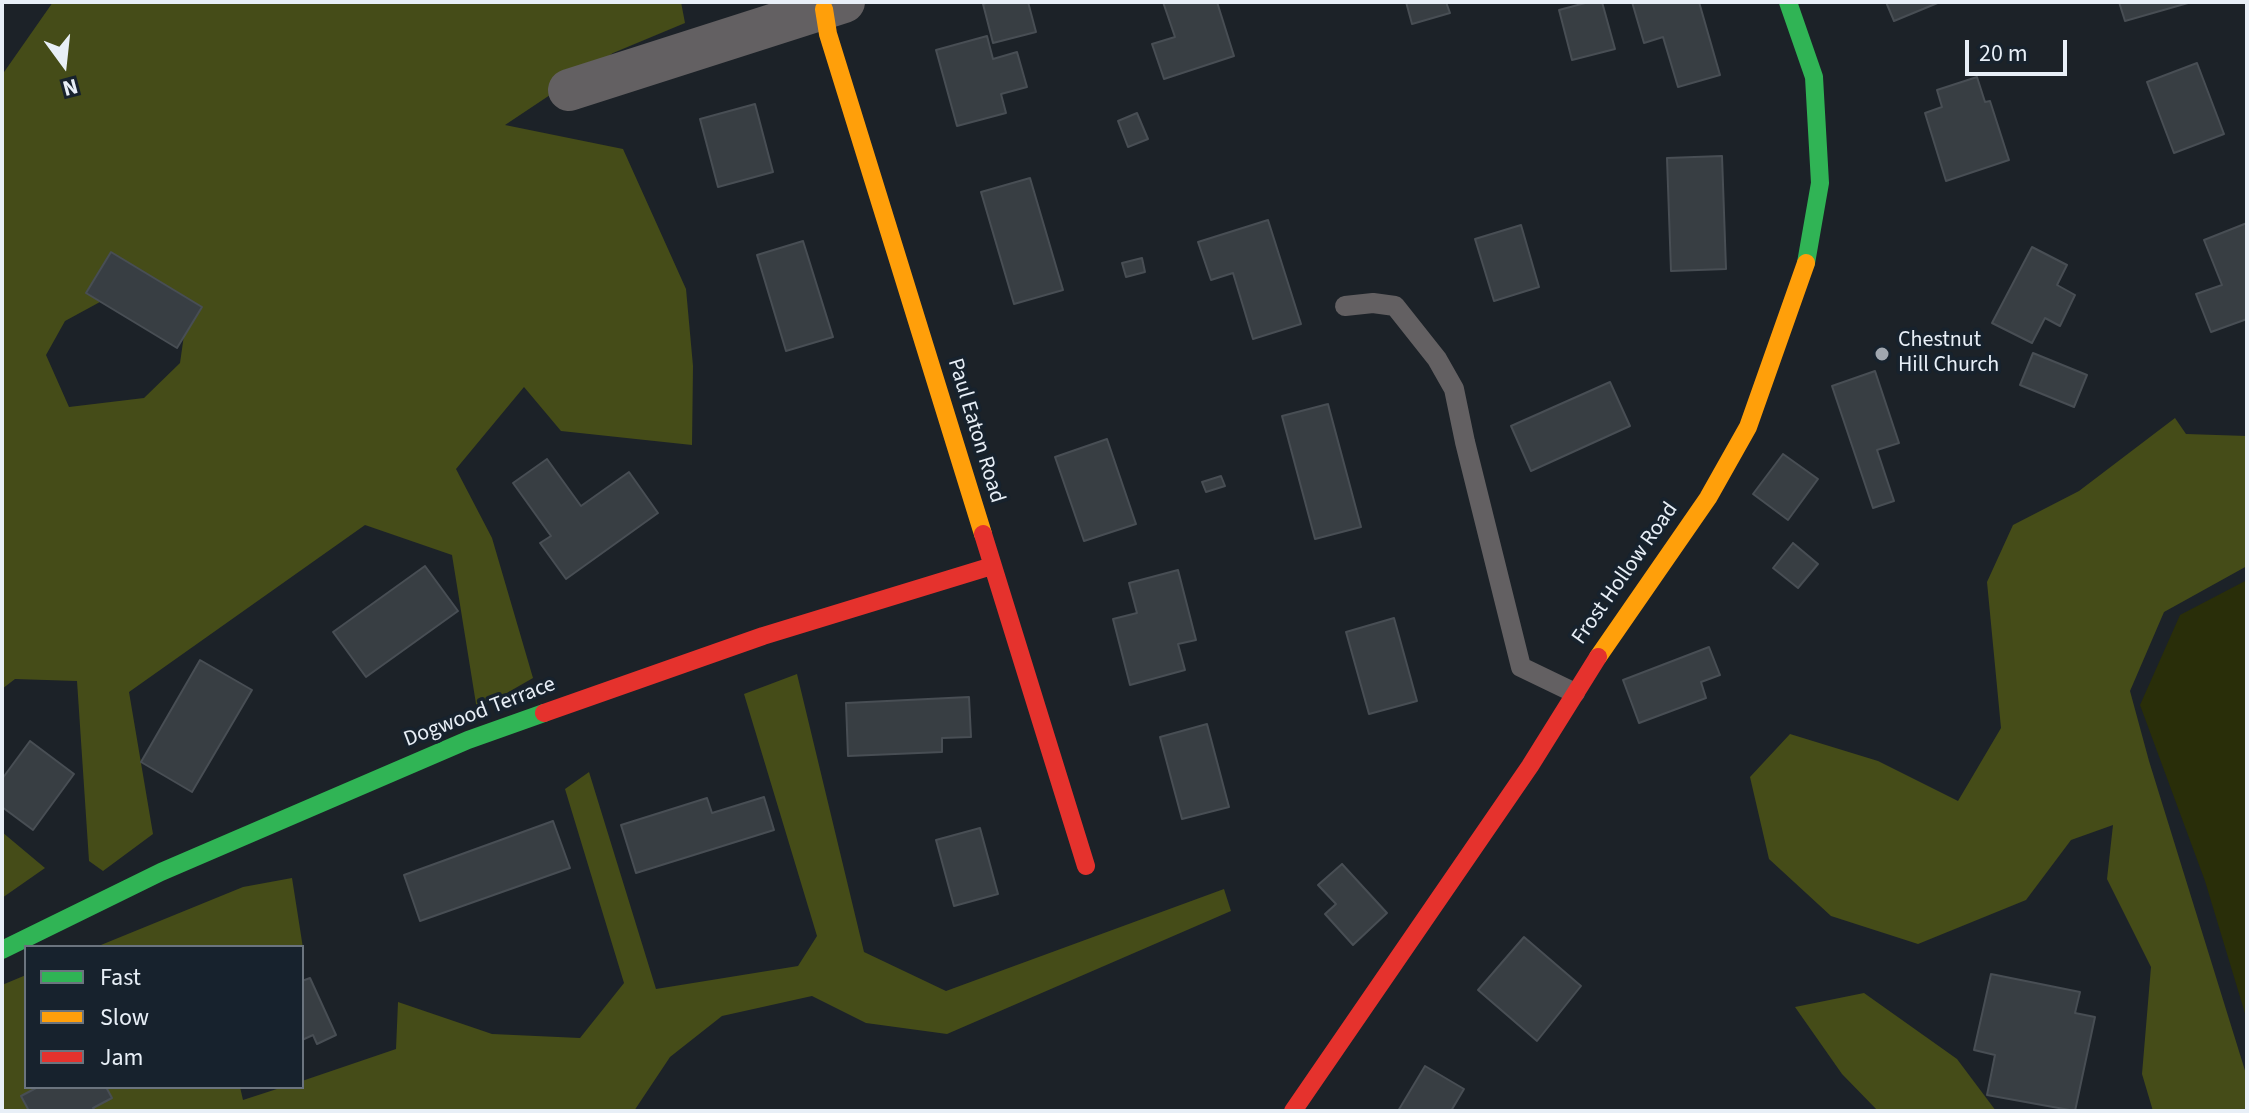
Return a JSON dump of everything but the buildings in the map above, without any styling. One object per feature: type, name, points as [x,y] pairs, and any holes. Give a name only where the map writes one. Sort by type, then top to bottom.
[{"type":"street","name":"Frost Hollow Road","points":[[1293,1111],[1530,766],[1575,693],[1708,498],[1748,427],[1805,270],[1820,183],[1814,77],[1788,2]]},
{"type":"street","points":[[569,90],[834,5]]},
{"type":"street","name":"Paul Eaton Road","points":[[834,5],[828,34],[1086,866]]},
{"type":"street","name":"Dogwood Terrace","points":[[2,950],[161,872],[468,740],[763,636],[992,566]]},
{"type":"lane","points":[[1345,306],[1373,303],[1395,306],[1437,359],[1454,389],[1521,667],[1575,693]]},
{"type":"green space","points":[[53,2],[681,2],[685,23],[613,53],[505,125],[623,149],[686,289],[693,366],[692,445],[561,431],[524,387],[456,469],[492,538],[533,678],[477,710],[452,555],[365,525],[129,692],[153,834],[103,871],[89,861],[77,681],[15,679],[2,689],[2,75]],"holes":[[[122,290],[186,321],[180,363],[144,398],[69,407],[46,355],[65,321]]]},
{"type":"green space","points":[[2175,418],[2186,434],[2247,436],[2247,566],[2164,612],[2130,691],[2247,1077],[2247,1111],[2153,1111],[2142,1074],[2151,967],[2107,879],[2113,825],[2071,840],[2026,900],[1918,944],[1831,916],[1769,859],[1750,777],[1790,734],[1878,761],[1958,801],[2001,728],[1987,582],[2013,525],[2079,491]]},
{"type":"green space","points":[[2247,580],[2247,1020],[2205,881],[2140,705],[2180,615]]},
{"type":"green space","points":[[797,674],[864,952],[946,991],[1224,889],[1231,911],[947,1034],[866,1023],[812,996],[722,1016],[670,1057],[634,1111],[2,1111],[2,985],[24,976],[24,1089],[240,1089],[243,1100],[277,1089],[304,1089],[304,1080],[396,1049],[398,1002],[492,1034],[580,1038],[624,983],[565,789],[589,772],[656,989],[798,966],[817,936],[744,694]]},
{"type":"green space","points":[[2,832],[45,868],[2,898]]},
{"type":"green space","points":[[292,878],[303,945],[101,945],[243,887]]},
{"type":"green space","points":[[1864,993],[1957,1059],[1996,1111],[1878,1111],[1842,1074],[1795,1007]]},
{"type":"traffic: fast","points":[[1788,2],[1814,77],[1820,183],[1806,263]]},
{"type":"traffic: fast","points":[[2,950],[161,872],[468,740],[544,713]]},
{"type":"traffic: slow","points":[[824,9],[828,34],[983,534]]},
{"type":"traffic: slow","points":[[1598,657],[1708,498],[1748,427],[1806,263]]},
{"type":"traffic: jam","points":[[983,534],[1086,866]]},
{"type":"traffic: jam","points":[[544,713],[763,636],[992,566]]},
{"type":"traffic: jam","points":[[1293,1111],[1530,766],[1598,657]]},
{"type":"place","name":"Chestnut Hill Church","points":[[1882,354]]}]
